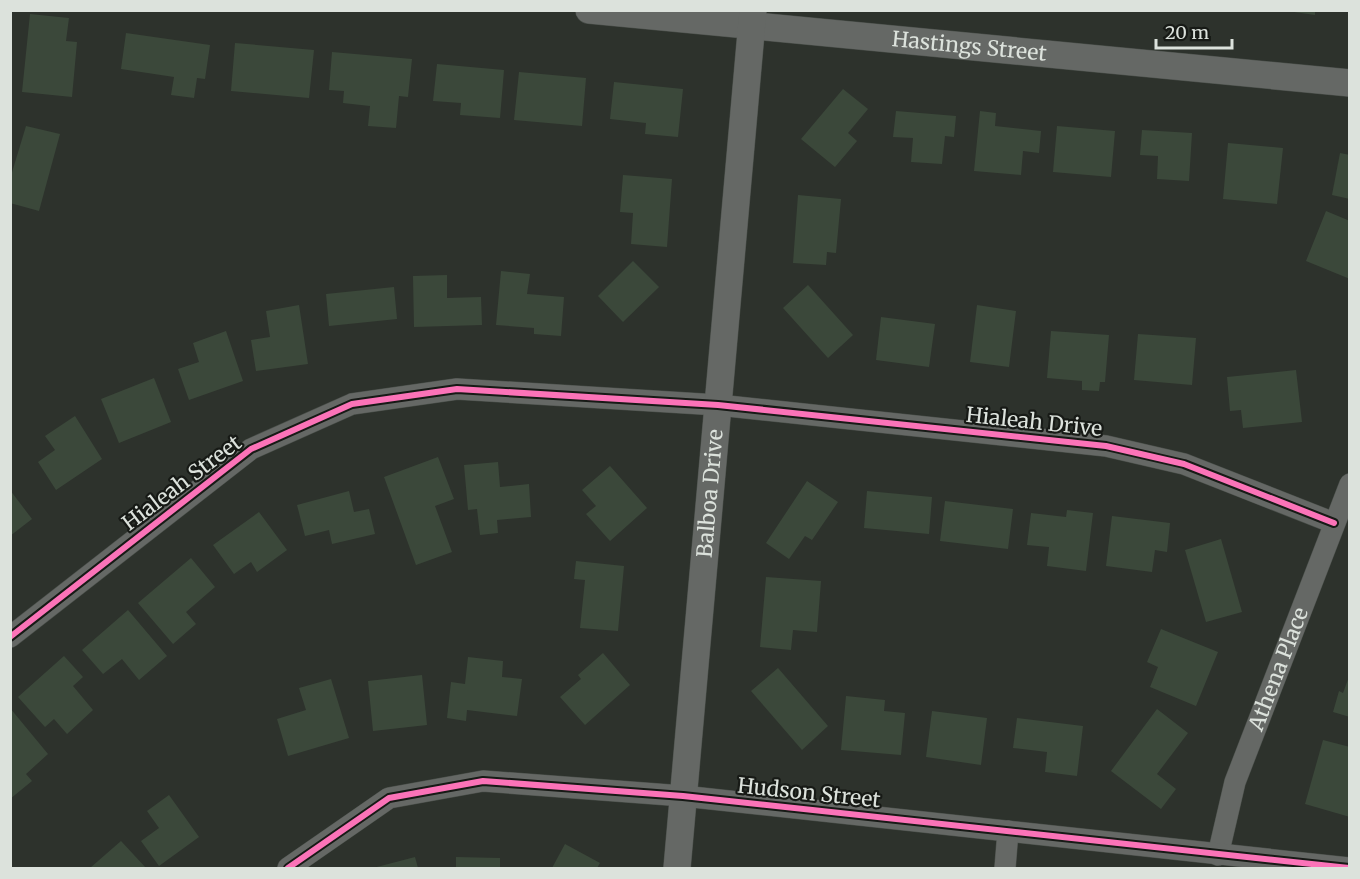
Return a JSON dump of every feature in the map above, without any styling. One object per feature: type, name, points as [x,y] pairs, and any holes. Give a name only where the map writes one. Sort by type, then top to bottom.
[{"type":"street","name":"Hastings Street","points":[[589,10],[752,19],[1350,83]]},
{"type":"street","name":"Balboa Drive","points":[[678,868],[752,19]]},
{"type":"street","name":"Hialeah Street","points":[[10,637],[250,449],[352,404],[457,389],[718,405]]},
{"type":"street","name":"Hialeah Drive","points":[[718,405],[1106,446],[1184,464],[1334,523]]},
{"type":"street","name":"Athena Place","points":[[1218,855],[1235,782],[1350,484]]},
{"type":"street","name":"Hudson Street","points":[[288,868],[388,798],[483,781],[683,796],[1339,868]]},
{"type":"street","points":[[1005,868],[1008,831]]},
{"type":"building","points":[[1280,10],[1315,10],[1315,15]]},
{"type":"building","points":[[30,14],[69,18],[66,41],[77,42],[72,97],[22,92]]},
{"type":"building","points":[[126,33],[210,45],[205,79],[197,78],[194,98],[171,95],[174,77],[121,69]]},
{"type":"building","points":[[235,43],[314,50],[309,98],[231,91]]},
{"type":"building","points":[[332,52],[412,59],[408,97],[399,96],[396,128],[368,126],[370,106],[343,103],[344,91],[329,90]]},
{"type":"building","points":[[437,64],[504,70],[500,118],[460,115],[461,103],[433,101]]},
{"type":"building","points":[[519,72],[586,78],[582,126],[514,120]]},
{"type":"building","points":[[614,82],[683,89],[678,137],[645,134],[646,123],[610,119]]},
{"type":"building","points":[[843,89],[868,109],[848,133],[857,141],[835,167],[801,139]]},
{"type":"building","points":[[896,111],[956,116],[954,137],[945,136],[942,164],[911,162],[913,138],[893,137]]},
{"type":"building","points":[[980,111],[996,113],[995,126],[1041,131],[1039,153],[1023,151],[1021,175],[974,171]]},
{"type":"building","points":[[26,126],[60,134],[39,211],[10,203],[10,179]]},
{"type":"building","points":[[1057,126],[1115,131],[1111,177],[1053,172]]},
{"type":"building","points":[[1142,130],[1192,133],[1189,181],[1157,179],[1158,156],[1140,155]]},
{"type":"building","points":[[1228,143],[1283,148],[1277,204],[1223,199]]},
{"type":"building","points":[[1340,153],[1350,155],[1350,199],[1332,195]]},
{"type":"building","points":[[623,175],[672,179],[667,247],[631,244],[633,213],[620,212]]},
{"type":"building","points":[[798,195],[841,199],[836,253],[827,252],[826,265],[793,263]]},
{"type":"building","points":[[1326,211],[1350,221],[1350,279],[1306,261]]},
{"type":"building","points":[[633,261],[659,287],[623,322],[598,296]]},
{"type":"building","points":[[501,271],[530,274],[527,294],[564,297],[561,336],[534,334],[534,328],[496,325]]},
{"type":"building","points":[[447,275],[447,298],[481,297],[482,325],[414,327],[413,276]]},
{"type":"building","points":[[808,285],[853,335],[828,358],[783,308]]},
{"type":"building","points":[[394,287],[397,319],[329,326],[326,294]]},
{"type":"building","points":[[299,305],[308,364],[256,371],[251,340],[270,337],[266,311]]},
{"type":"building","points":[[977,305],[1016,311],[1009,367],[970,362]]},
{"type":"building","points":[[881,317],[935,324],[929,367],[876,360]]},
{"type":"building","points":[[226,331],[243,381],[189,400],[178,369],[199,362],[193,343]]},
{"type":"building","points":[[1051,331],[1109,335],[1105,382],[1100,382],[1099,391],[1082,390],[1082,381],[1047,378]]},
{"type":"building","points":[[1138,334],[1196,338],[1192,385],[1134,380]]},
{"type":"building","points":[[1296,370],[1302,422],[1243,428],[1241,410],[1230,411],[1227,377]]},
{"type":"building","points":[[154,378],[171,422],[119,443],[101,399]]},
{"type":"building","points":[[75,416],[102,459],[56,490],[38,462],[55,450],[45,436]]},
{"type":"building","points":[[438,457],[454,499],[435,506],[452,552],[416,565],[384,477]]},
{"type":"building","points":[[498,462],[500,487],[529,484],[531,517],[497,520],[498,533],[480,535],[477,509],[468,510],[464,465]]},
{"type":"building","points":[[610,466],[647,508],[610,541],[586,514],[596,506],[582,490]]},
{"type":"building","points":[[807,481],[838,502],[812,540],[805,536],[789,559],[766,543]]},
{"type":"building","points":[[10,490],[32,519],[10,536]]},
{"type":"building","points":[[349,491],[354,512],[369,509],[375,534],[332,544],[329,530],[305,536],[297,505]]},
{"type":"building","points":[[867,491],[932,497],[929,534],[864,528]]},
{"type":"building","points":[[945,501],[1013,509],[1008,549],[940,541]]},
{"type":"building","points":[[1067,510],[1093,513],[1086,571],[1047,566],[1049,547],[1027,545],[1031,513],[1066,517]]},
{"type":"building","points":[[259,512],[287,550],[257,572],[251,562],[234,574],[213,545]]},
{"type":"building","points":[[1112,516],[1170,523],[1167,552],[1155,550],[1152,572],[1106,566]]},
{"type":"building","points":[[1221,539],[1242,612],[1206,622],[1185,550]]},
{"type":"building","points":[[191,558],[215,587],[186,612],[196,624],[173,644],[138,603]]},
{"type":"building","points":[[576,561],[624,566],[618,631],[580,628],[585,580],[574,579]]},
{"type":"building","points":[[766,577],[821,581],[817,632],[793,630],[791,650],[760,647]]},
{"type":"building","points":[[128,610],[167,656],[139,680],[122,659],[103,674],[82,650]]},
{"type":"building","points":[[1161,629],[1218,652],[1196,706],[1150,687],[1158,667],[1147,662]]},
{"type":"building","points":[[603,653],[630,685],[585,725],[560,697],[581,679],[578,675]]},
{"type":"building","points":[[64,656],[83,677],[73,686],[93,710],[67,734],[54,719],[45,727],[18,697]]},
{"type":"building","points":[[468,657],[503,661],[502,677],[522,679],[517,716],[467,710],[466,721],[447,718],[451,682],[465,684]]},
{"type":"building","points":[[778,668],[828,726],[802,750],[751,691]]},
{"type":"building","points":[[1350,674],[1350,717],[1333,712],[1339,691],[1343,693]]},
{"type":"building","points":[[422,675],[427,725],[373,731],[368,681]]},
{"type":"building","points":[[331,679],[349,738],[288,756],[277,719],[306,710],[299,688]]},
{"type":"building","points":[[846,696],[885,700],[884,711],[905,713],[901,755],[841,750]]},
{"type":"building","points":[[10,708],[48,754],[26,774],[32,781],[10,799]]},
{"type":"building","points":[[1157,709],[1188,733],[1157,774],[1176,789],[1161,809],[1111,771]]},
{"type":"building","points":[[932,711],[987,718],[981,765],[926,757]]},
{"type":"building","points":[[1017,718],[1083,726],[1077,776],[1045,772],[1047,752],[1013,748]]},
{"type":"building","points":[[1323,740],[1350,747],[1350,817],[1305,804]]},
{"type":"building","points":[[169,795],[199,837],[159,866],[141,841],[159,828],[147,811]]},
{"type":"building","points":[[121,841],[146,868],[90,868]]},
{"type":"building","points":[[565,844],[600,863],[597,868],[552,868]]},
{"type":"building","points":[[415,857],[418,868],[373,868]]},
{"type":"building","points":[[456,857],[500,858],[500,868],[456,868]]},
{"type":"cycle path","points":[[10,637],[251,449],[352,404],[457,389],[718,405],[1106,446],[1184,464],[1334,523]]},
{"type":"cycle path","points":[[288,868],[389,798],[483,781],[683,796],[1349,868]]}]
